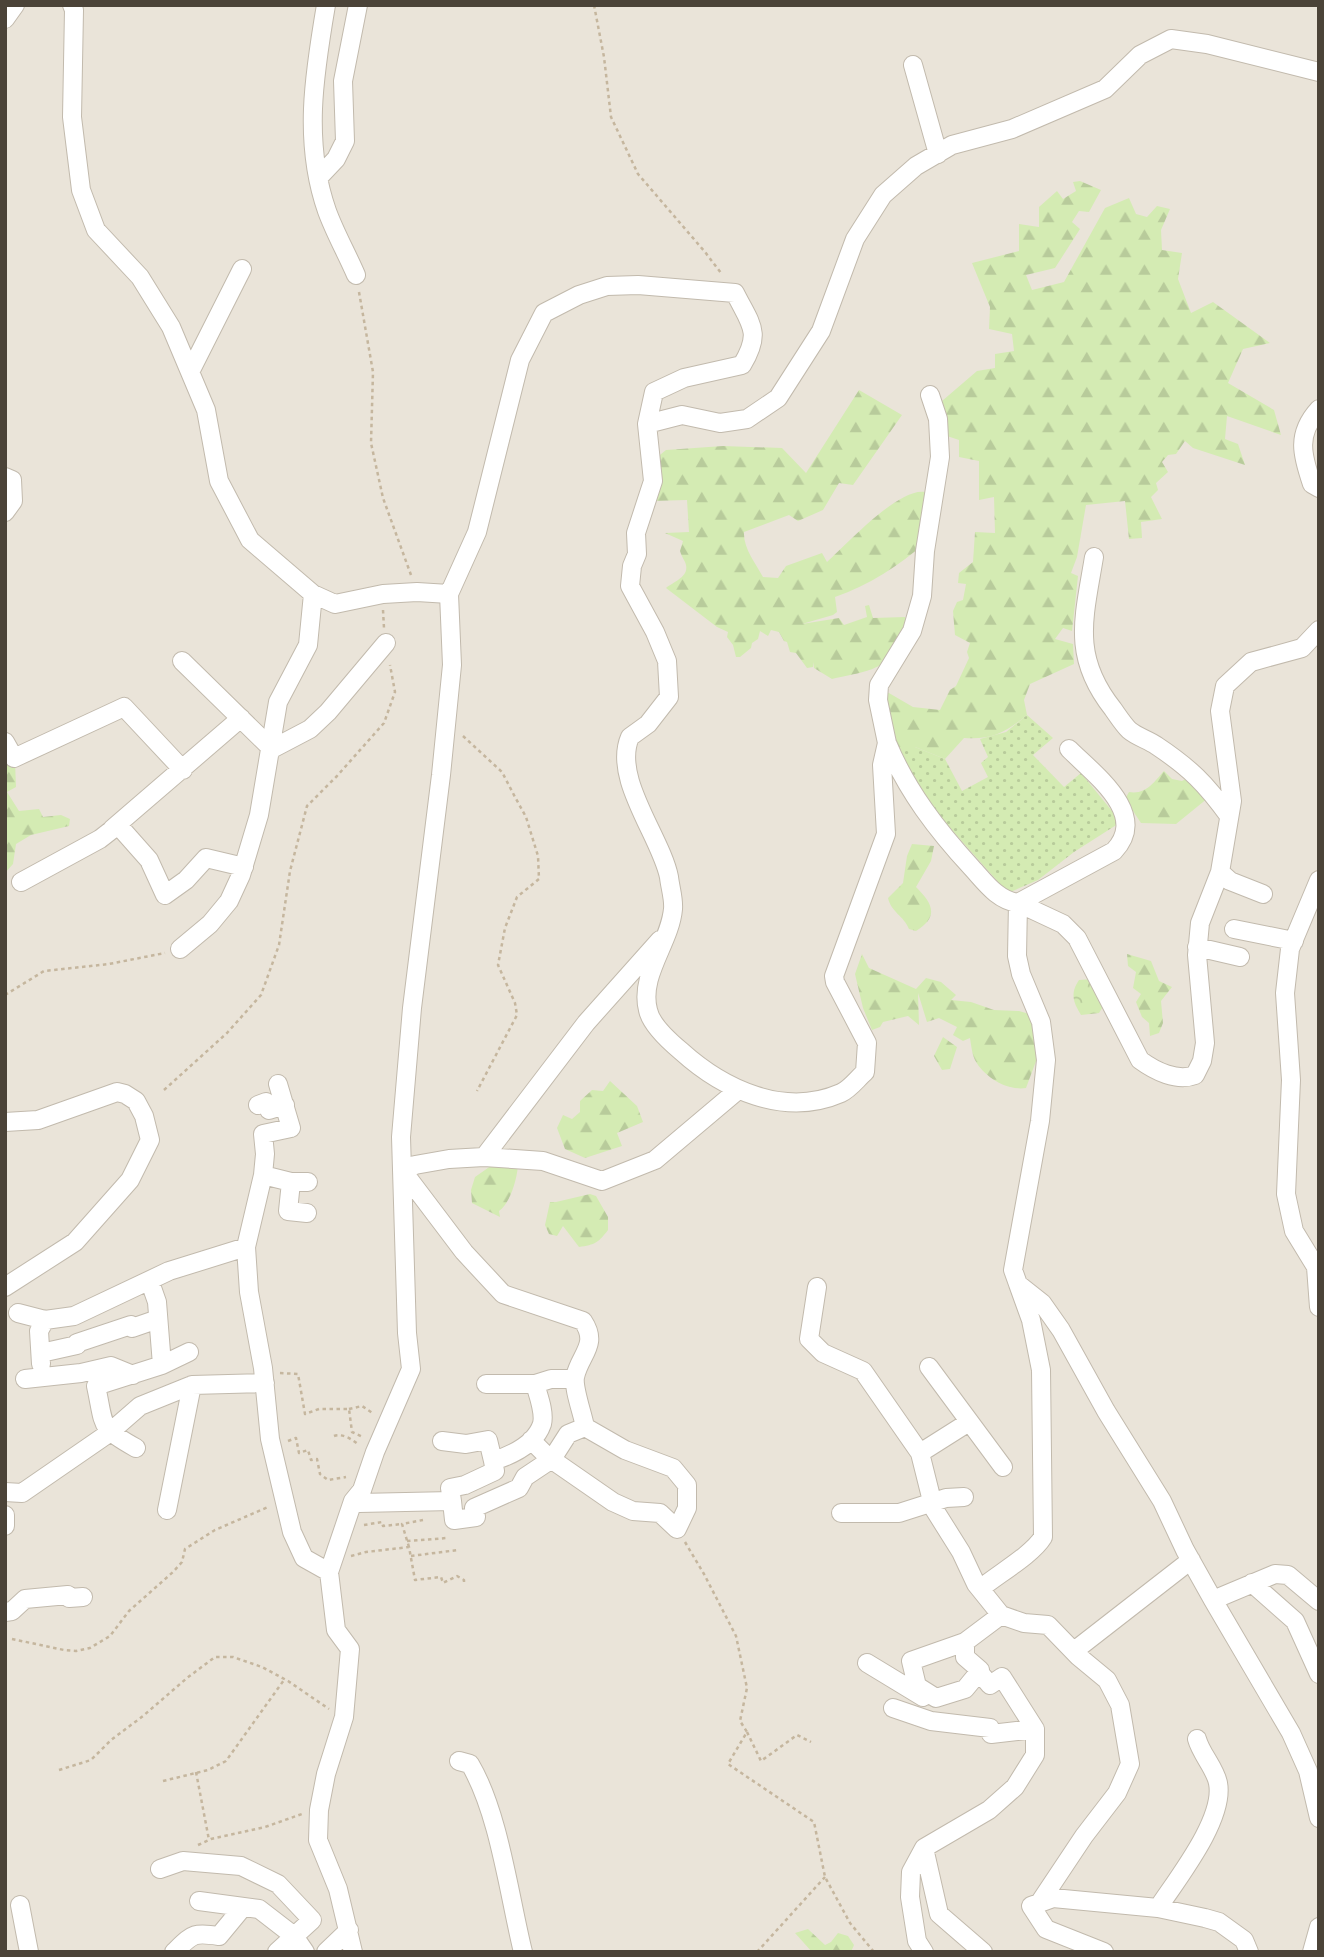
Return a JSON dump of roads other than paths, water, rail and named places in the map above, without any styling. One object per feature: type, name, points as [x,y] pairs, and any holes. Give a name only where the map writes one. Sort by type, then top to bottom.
[{"type":"street","points":[[5,19],[15,5]]},
{"type":"street","points":[[72,5],[72,117],[81,190],[96,230],[139,277],[171,327],[206,410],[219,481],[250,540],[313,594],[335,604],[383,594],[449,594]]},
{"type":"street","points":[[326,5],[311,117],[315,164],[327,212],[356,275]]},
{"type":"street","points":[[318,178],[336,159],[345,141],[343,81],[358,5]]},
{"type":"street","points":[[647,424],[682,415],[720,424],[747,419],[778,398],[821,331],[855,239],[883,195],[916,166],[952,145],[1024,125],[1105,89],[1140,55],[1171,39],[1207,44],[1319,72]]},
{"type":"street","points":[[913,65],[938,154]]},
{"type":"street","points":[[190,372],[242,269]]},
{"type":"street","points":[[353,1952],[338,1889],[318,1840],[319,1810],[326,1774],[344,1717],[350,1649],[336,1630],[330,1568],[346,1518],[353,1501],[362,1490],[377,1447],[411,1369],[407,1333],[401,1137],[412,1008],[452,665],[449,594],[477,532],[520,360],[544,313],[579,295],[607,286],[638,285],[735,293],[753,328],[753,347],[742,365],[684,377],[654,392],[647,424],[653,481],[636,533],[637,554],[632,565],[630,586],[667,661],[669,697],[648,724],[630,737],[625,758],[631,784],[666,865],[674,906],[669,929],[646,987],[648,1012],[667,1040],[703,1071],[738,1090],[776,1102],[822,1099],[844,1092],[865,1072],[867,1043],[834,976],[886,834],[882,765],[887,743]]},
{"type":"street","points":[[930,395],[938,419],[940,457],[925,551],[922,596],[912,631],[879,685],[878,700],[887,743],[922,808],[940,833],[992,889],[1006,901],[1018,903],[1063,924],[1077,937],[1140,1060],[1154,1070],[1184,1079],[1195,1075],[1202,1061],[1205,1043],[1198,947],[1200,923],[1220,872],[1232,801],[1220,710],[1225,686],[1251,662],[1302,648],[1319,630]]},
{"type":"street","points":[[1319,409],[1305,428],[1302,452],[1312,484],[1319,488]]},
{"type":"street","points":[[5,477],[12,480],[13,501],[5,512]]},
{"type":"street","points":[[1094,557],[1084,621],[1083,650],[1097,689],[1130,732],[1155,745],[1193,771],[1208,786],[1229,816]]},
{"type":"street","points":[[180,949],[210,924],[229,901],[244,867],[259,815],[278,702],[308,645],[313,594]]},
{"type":"street","points":[[270,748],[310,729],[328,712],[386,643]]},
{"type":"street","points":[[182,661],[270,748]]},
{"type":"street","points":[[5,742],[14,758],[124,707],[183,770]]},
{"type":"street","points":[[21,883],[100,839],[241,718]]},
{"type":"street","points":[[1018,903],[1114,851],[1123,842],[1127,832],[1127,818],[1108,787],[1069,749]]},
{"type":"street","points":[[112,829],[118,825],[149,860],[165,895],[186,880],[206,858],[244,867]]},
{"type":"street","points":[[1220,872],[1230,881],[1263,894]]},
{"type":"street","points":[[1319,880],[1290,949],[1285,993],[1291,1080],[1286,1194],[1294,1231],[1316,1267],[1319,1307]]},
{"type":"street","points":[[980,1589],[1036,1549],[1044,1537],[1041,1370],[1031,1320],[1013,1270],[1040,1121],[1046,1060],[1041,1023],[1021,974],[1017,956],[1018,903]]},
{"type":"street","points":[[484,1157],[586,1023],[669,929]]},
{"type":"street","points":[[1234,929],[1294,941]]},
{"type":"street","points":[[1198,947],[1240,957]]},
{"type":"street","points":[[278,1084],[291,1128],[263,1134],[264,1175],[246,1247],[249,1292],[265,1378],[270,1439],[292,1532],[302,1554],[309,1562],[330,1568]]},
{"type":"street","points":[[402,1170],[415,1165],[484,1157],[543,1161],[602,1181],[655,1160],[738,1090]]},
{"type":"street","points":[[5,1122],[38,1120],[117,1092],[135,1101],[144,1116],[150,1140],[131,1180],[75,1242],[5,1287]]},
{"type":"street","points":[[258,1105],[266,1102],[269,1110],[285,1105]]},
{"type":"street","points":[[402,1170],[464,1252],[503,1294],[583,1321],[590,1332],[590,1342],[575,1379],[585,1427],[625,1450],[673,1468],[687,1485],[687,1508],[677,1529],[660,1513],[633,1511],[613,1502],[552,1459],[531,1440]]},
{"type":"street","points":[[264,1175],[300,1182],[288,1212],[307,1213]]},
{"type":"street","points":[[18,1313],[45,1320],[84,1313],[169,1271],[246,1247]]},
{"type":"street","points":[[150,1282],[157,1302],[162,1365]]},
{"type":"street","points":[[1018,1284],[1042,1303],[1061,1330],[1106,1411],[1162,1501],[1213,1600],[1291,1733],[1308,1771],[1319,1818]]},
{"type":"street","points":[[817,1287],[809,1339],[822,1353],[863,1371],[920,1453],[932,1504],[980,1589],[1001,1615],[1024,1623],[1048,1625],[1107,1680],[1120,1705],[1130,1764],[1117,1793],[1084,1836],[1040,1902]]},
{"type":"street","points":[[41,1353],[77,1345],[109,1332],[158,1319]]},
{"type":"street","points":[[45,1320],[39,1331],[41,1353],[33,1379],[111,1366],[133,1375]]},
{"type":"street","points":[[136,1448],[109,1433],[104,1427],[96,1386],[162,1365],[189,1352]]},
{"type":"street","points":[[929,1367],[1003,1467]]},
{"type":"street","points":[[5,1492],[22,1493],[109,1433],[140,1406],[192,1385],[265,1378]]},
{"type":"street","points":[[486,1384],[536,1384],[551,1379],[575,1379]]},
{"type":"street","points":[[493,1461],[516,1453],[531,1440],[542,1423],[536,1384]]},
{"type":"street","points":[[167,1510],[192,1385]]},
{"type":"street","points":[[920,1453],[970,1422]]},
{"type":"street","points":[[442,1441],[466,1444],[488,1440],[495,1471],[465,1485],[450,1488],[454,1520],[476,1517],[474,1508],[519,1488],[525,1477],[552,1459],[568,1434],[585,1427]]},
{"type":"street","points":[[841,1513],[899,1513],[946,1498],[964,1497]]},
{"type":"street","points":[[353,1501],[452,1501]]},
{"type":"street","points":[[5,1515],[5,1526]]},
{"type":"street","points":[[1074,1651],[1191,1560]]},
{"type":"street","points":[[1213,1600],[1275,1574],[1288,1575],[1319,1601]]},
{"type":"street","points":[[1252,1583],[1295,1621],[1319,1674]]},
{"type":"street","points":[[5,1612],[12,1611],[25,1599],[68,1595],[69,1598],[83,1597]]},
{"type":"street","points":[[936,1698],[917,1686],[911,1661],[965,1642],[1001,1615]]},
{"type":"street","points":[[924,1952],[917,1941],[911,1872],[925,1847],[989,1810],[1015,1787],[1035,1755],[1035,1729],[1002,1677],[990,1685],[965,1657],[965,1642]]},
{"type":"street","points":[[866,1663],[928,1700],[965,1689],[979,1672]]},
{"type":"street","points":[[893,1709],[930,1721],[990,1728],[991,1734],[1035,1729]]},
{"type":"street","points":[[1158,1908],[1202,1843],[1216,1809],[1218,1783],[1200,1752],[1196,1739]]},
{"type":"street","points":[[459,1760],[470,1764],[478,1778],[499,1844],[523,1952]]},
{"type":"street","points":[[925,1847],[939,1914],[983,1952]]},
{"type":"street","points":[[160,1870],[183,1861],[241,1866],[278,1884],[312,1920],[277,1952]]},
{"type":"street","points":[[1104,1952],[1046,1929],[1031,1906],[1053,1898],[1158,1908],[1219,1922],[1244,1940],[1249,1952]]},
{"type":"street","points":[[200,1900],[259,1909],[293,1937],[305,1952]]},
{"type":"street","points":[[20,1905],[29,1952]]},
{"type":"street","points":[[174,1952],[199,1933],[219,1936],[243,1907]]},
{"type":"street","points":[[1312,1952],[1319,1927]]},
{"type":"street","points":[[326,1952],[349,1930]]}]
